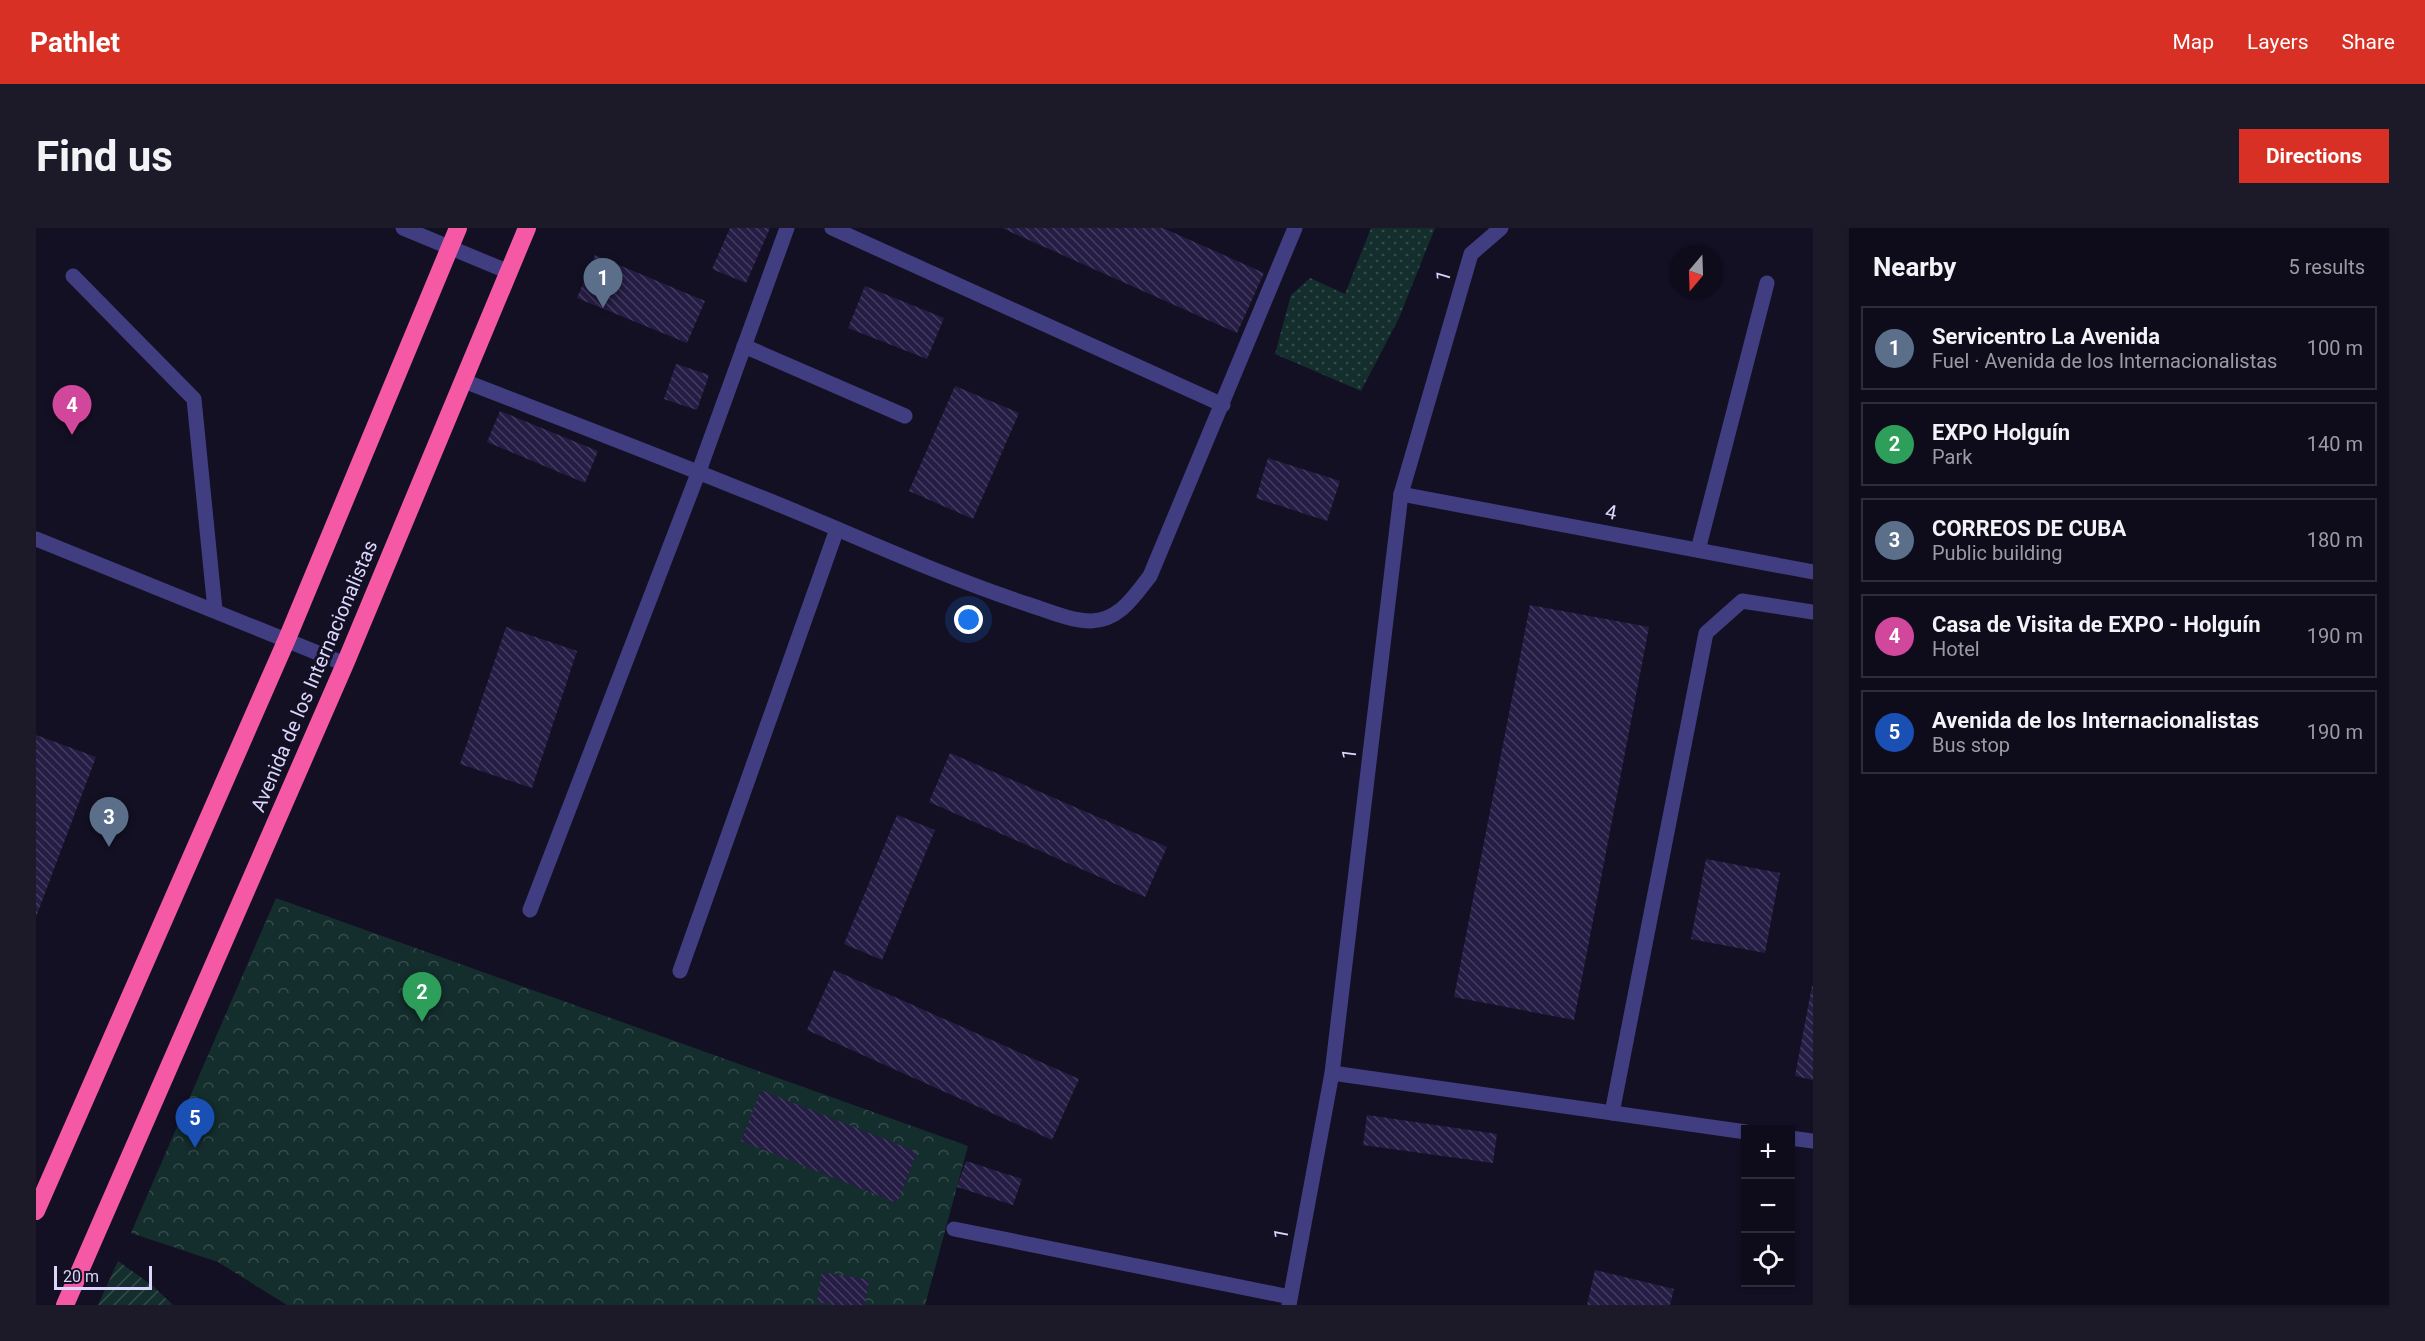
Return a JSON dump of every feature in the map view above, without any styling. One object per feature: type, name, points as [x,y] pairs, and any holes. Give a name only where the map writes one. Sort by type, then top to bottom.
[{"type":"highway","name":"Avenida de los Internacionalistas","points":[[36,1211],[287,639],[458,228]]},
{"type":"highway","name":"Avenida de los Internacionalistas","points":[[65,1305],[345,664],[527,228]]},
{"type":"street","points":[[403,228],[509,272]]},
{"type":"street","points":[[530,910],[699,471],[787,228]]},
{"type":"street","points":[[832,228],[1223,405]]},
{"type":"street","points":[[464,381],[699,471],[973,585],[1044,610],[1090,621],[1112,617],[1128,604],[1150,576],[1295,228]]},
{"type":"street","name":"1","points":[[1290,1301],[1332,1073],[1401,494],[1471,254],[1501,228]]},
{"type":"street","points":[[73,276],[194,399],[215,610]]},
{"type":"street","points":[[1698,550],[1767,284]]},
{"type":"street","points":[[744,346],[905,416]]},
{"type":"street","name":"4","points":[[1401,494],[1813,572]]},
{"type":"street","points":[[680,971],[837,529]]},
{"type":"street","points":[[36,539],[345,664]]},
{"type":"street","points":[[1612,1113],[1706,633],[1742,601],[1813,612]]},
{"type":"street","points":[[1332,1073],[1741,1131]]},
{"type":"street","points":[[1795,1139],[1813,1141]]},
{"type":"street","points":[[954,1229],[1290,1301]]},
{"type":"green space","points":[[1371,228],[1435,228],[1399,318],[1361,391],[1275,354],[1291,295],[1310,278],[1345,294]]},
{"type":"green space","points":[[276,898],[968,1146],[925,1305],[287,1305],[218,1262],[131,1233]]},
{"type":"green space","points":[[118,1261],[153,1286],[173,1305],[98,1305]]},
{"type":"building","points":[[730,228],[770,228],[746,283],[712,269]]},
{"type":"building","points":[[1002,228],[1163,228],[1264,273],[1237,333]]},
{"type":"building","points":[[595,255],[705,301],[687,343],[577,298]]},
{"type":"building","points":[[865,286],[944,318],[927,359],[848,328]]},
{"type":"building","points":[[676,364],[709,375],[697,410],[664,399]]},
{"type":"building","points":[[955,386],[1019,413],[973,519],[909,491]]},
{"type":"building","points":[[500,411],[598,451],[585,483],[487,442]]},
{"type":"building","points":[[1268,458],[1340,481],[1327,521],[1256,498]]},
{"type":"building","points":[[1530,605],[1649,627],[1574,1020],[1454,997]]},
{"type":"building","points":[[506,627],[577,651],[532,788],[460,764]]},
{"type":"building","points":[[36,735],[96,757],[36,917]]},
{"type":"building","points":[[950,753],[1167,847],[1145,897],[929,802]]},
{"type":"building","points":[[897,815],[935,830],[882,960],[844,944]]},
{"type":"building","points":[[1706,859],[1780,873],[1765,953],[1691,939]]},
{"type":"building","points":[[834,970],[1079,1079],[1052,1140],[807,1030]]},
{"type":"building","points":[[1813,986],[1813,1080],[1795,1076]]},
{"type":"building","points":[[761,1090],[917,1152],[897,1203],[741,1141]]},
{"type":"building","points":[[1367,1115],[1497,1134],[1493,1163],[1363,1145]]},
{"type":"building","points":[[966,1161],[1022,1179],[1013,1205],[957,1187]]},
{"type":"building","points":[[1595,1270],[1674,1289],[1670,1305],[1587,1305]]},
{"type":"building","points":[[822,1272],[869,1280],[865,1305],[834,1305],[817,1302]]},
{"type":"place","name":"Servicentro La Avenida","points":[[603,308]]},
{"type":"place","name":"Casa de Visita de EXPO - Holguín","points":[[72,435]]},
{"type":"place","name":"CORREOS DE CUBA","points":[[109,847]]},
{"type":"place","name":"EXPO Holguín","points":[[422,1022]]},
{"type":"place","name":"Avenida de los Internacionalistas","points":[[195,1148]]}]
